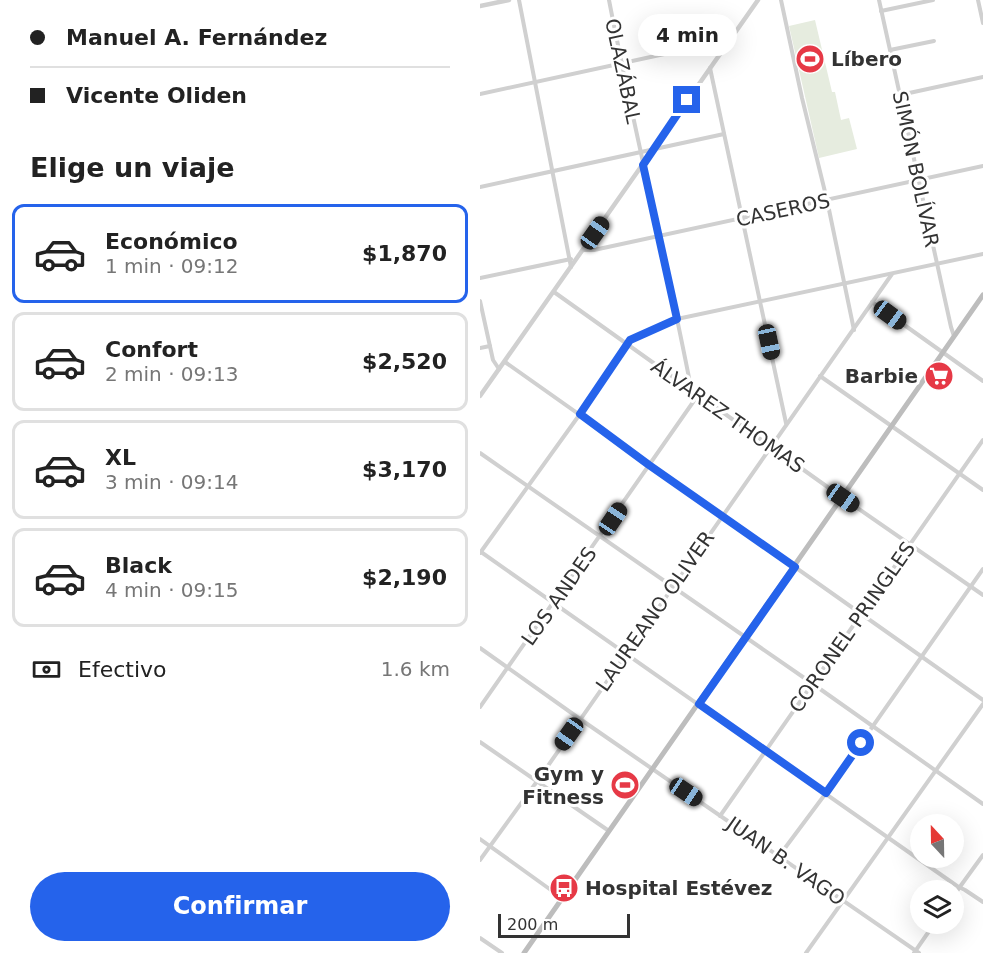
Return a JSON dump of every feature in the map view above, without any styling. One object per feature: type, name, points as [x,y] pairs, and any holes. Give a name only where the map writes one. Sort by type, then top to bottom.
[{"type":"main road","points":[[524,953],[983,295]]},
{"type":"street","points":[[480,6],[509,0]]},
{"type":"street","points":[[519,0],[571,267]]},
{"type":"street","name":"OLAZÁBAL","points":[[609,0],[691,388]]},
{"type":"street","points":[[480,396],[758,0]]},
{"type":"street","points":[[781,0],[854,330]]},
{"type":"street","name":"SIMÓN BOLÍVAR","points":[[879,0],[954,337]]},
{"type":"street","points":[[881,11],[933,0]]},
{"type":"street","points":[[978,0],[983,23]]},
{"type":"street","points":[[890,50],[934,41]]},
{"type":"street","points":[[480,94],[692,48]]},
{"type":"street","points":[[710,67],[786,423]]},
{"type":"street","points":[[900,95],[983,76]]},
{"type":"street","points":[[480,187],[724,134]]},
{"type":"street","name":"CASEROS","points":[[584,250],[658,237],[983,166]]},
{"type":"street","points":[[950,880],[480,553],[633,337],[677,319],[983,254]]},
{"type":"street","points":[[480,278],[577,258]]},
{"type":"street","name":"LAUREANO OLIVER","points":[[480,860],[892,274]]},
{"type":"street","name":"ÁLVAREZ THOMAS","points":[[554,292],[983,595]]},
{"type":"street","points":[[480,301],[493,360],[499,369]]},
{"type":"street","points":[[872,302],[983,381]]},
{"type":"street","points":[[480,348],[490,346]]},
{"type":"street","points":[[505,362],[983,700]]},
{"type":"street","points":[[820,376],[983,490]]},
{"type":"street","name":"LOS ANDES","points":[[480,708],[699,395]]},
{"type":"street","name":"CORONEL PRINGLES","points":[[720,816],[983,440]]},
{"type":"street","points":[[480,453],[983,804]]},
{"type":"street","points":[[779,856],[826,793],[983,569]]},
{"type":"street","name":"JUAN B. VAGO","points":[[480,648],[916,952]]},
{"type":"street","points":[[806,953],[983,704]]},
{"type":"street","points":[[480,742],[609,831]]},
{"type":"street","points":[[480,839],[563,898]]},
{"type":"street","points":[[964,881],[983,855]]},
{"type":"street","points":[[964,889],[983,902]]},
{"type":"street","points":[[916,952],[928,934]]},
{"type":"street","points":[[480,938],[502,953]]},
{"type":"shaded area","name":"Líbero","points":[[815,20],[841,120],[849,118],[857,149],[819,158],[789,26]]},
{"type":"place","name":"Líbero","points":[[810,59]]},
{"type":"place","name":"Barbie","points":[[939,376]]},
{"type":"place","name":"Gym y Fitness","points":[[625,785]]},
{"type":"place","name":"Hospital Estévez","points":[[564,888]]},
{"type":"route","points":[[687,100],[643,165],[677,319],[633,337],[580,414],[795,567],[699,704],[826,793],[861,743]]}]
